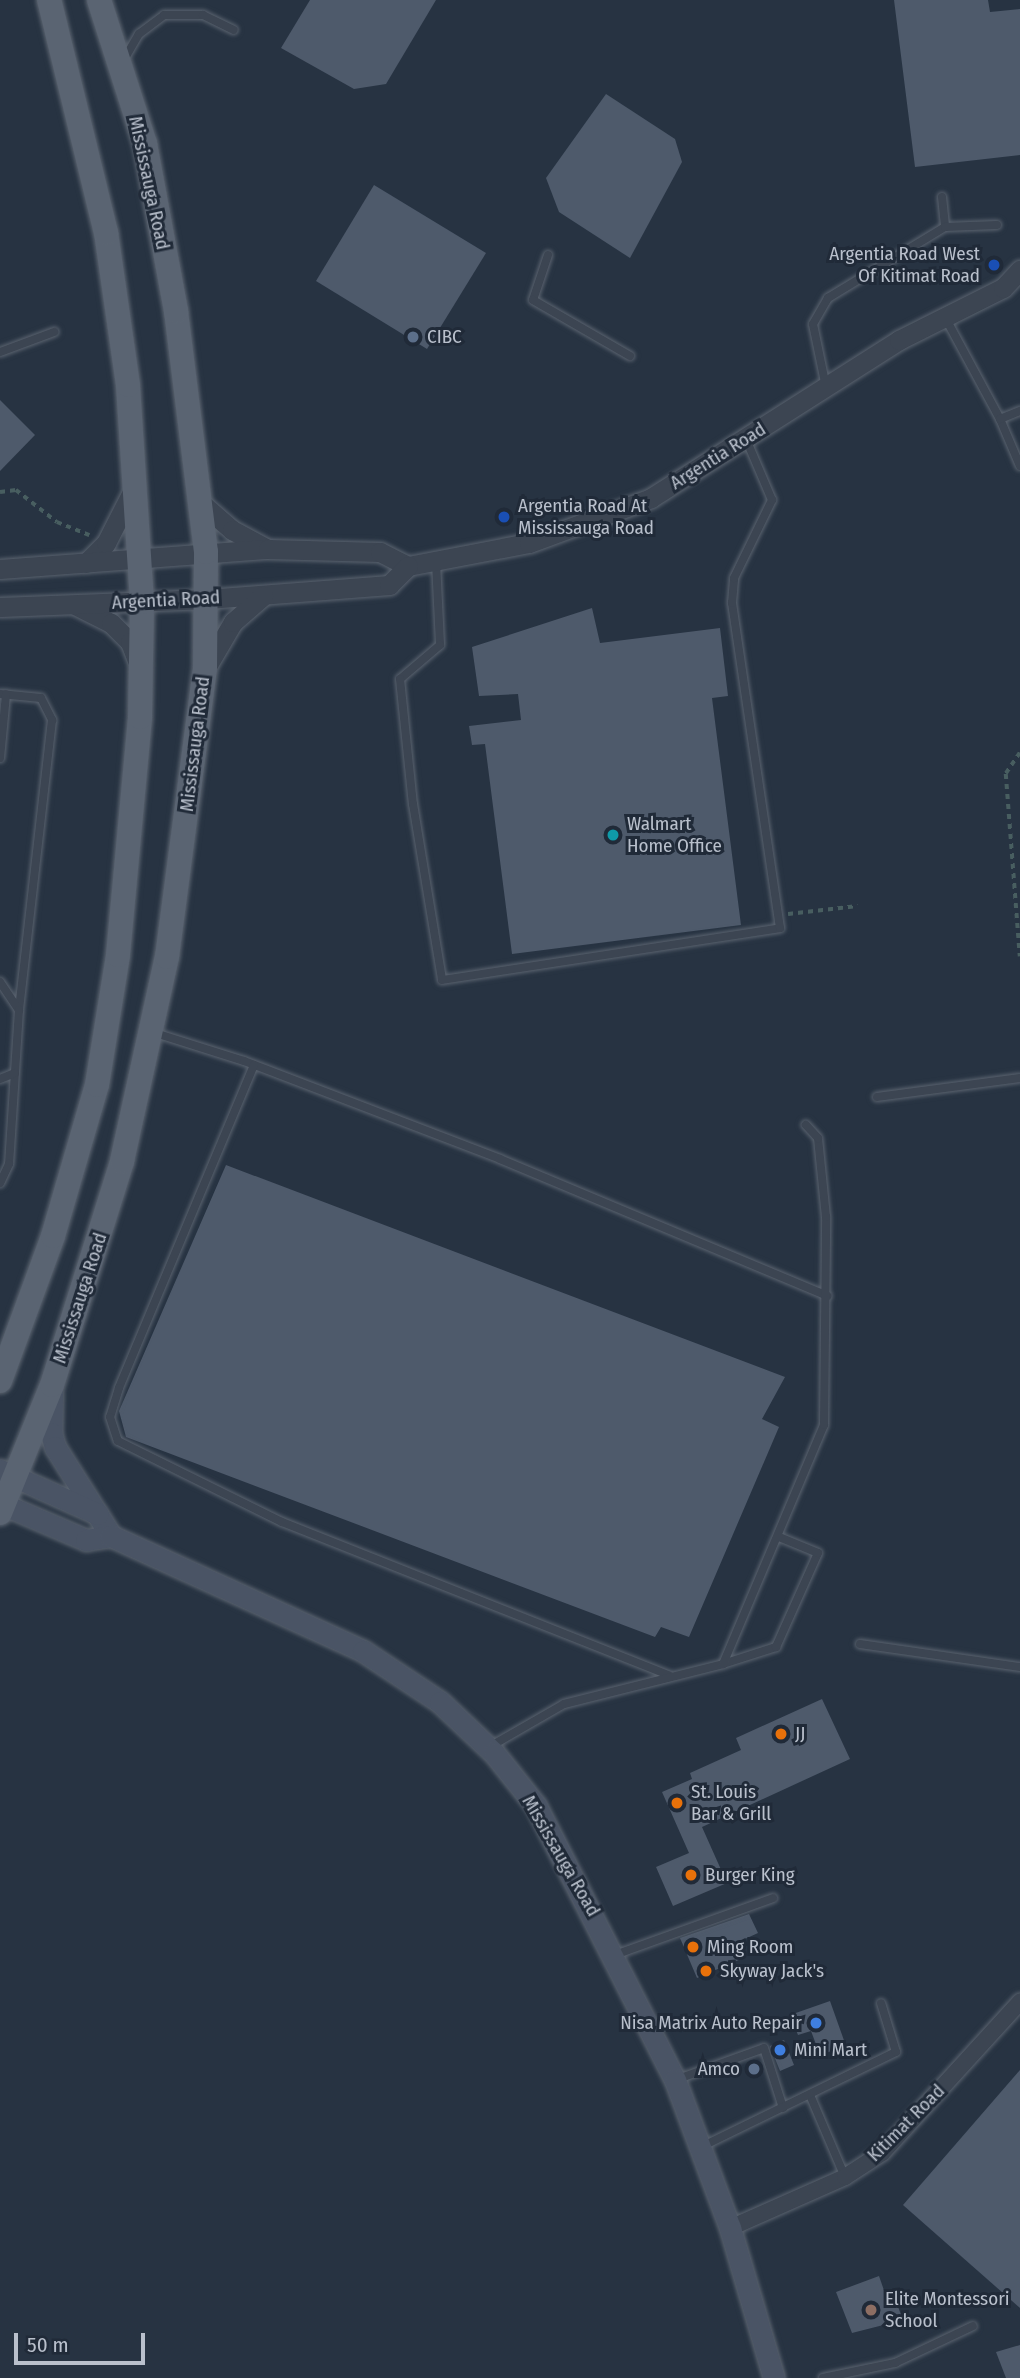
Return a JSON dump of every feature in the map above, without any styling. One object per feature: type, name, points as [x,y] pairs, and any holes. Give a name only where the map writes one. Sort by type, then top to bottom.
[{"type":"main road","points":[[0,1381],[80,1153],[108,1028],[141,671],[142,602],[137,483],[106,233],[49,0]]},
{"type":"main road","name":"Mississauga Road","points":[[99,0],[149,167],[176,312],[206,552],[205,669],[176,895],[152,1032],[122,1161],[52,1385],[8,1473],[1,1507],[86,1540],[111,1536],[363,1651],[440,1702],[488,1747],[537,1806],[615,1955],[675,2080],[730,2228],[774,2378]]},
{"type":"main road","points":[[52,1385],[51,1433],[55,1447],[111,1536]]},
{"type":"main road","points":[[8,1473],[98,1514]]},
{"type":"street","name":"Argentia Road","points":[[0,607],[264,596],[389,585],[408,566],[529,543],[651,498],[943,315],[1012,290],[1020,270]]},
{"type":"street","points":[[86,563],[106,543],[137,483]]},
{"type":"street","points":[[201,503],[232,530],[268,550]]},
{"type":"street","points":[[0,569],[206,552],[268,550],[380,552],[408,566]]},
{"type":"street","points":[[205,669],[233,622],[264,596]]},
{"type":"street","points":[[75,604],[121,633],[130,642],[141,671]]},
{"type":"street","name":"Kitimat Road","points":[[730,2228],[845,2177],[882,2153],[1020,2002]]},
{"type":"lane","points":[[120,67],[139,34],[164,15],[203,15],[234,30]]},
{"type":"lane","points":[[942,197],[945,228]]},
{"type":"lane","points":[[826,387],[813,324],[828,298],[945,228],[997,225]]},
{"type":"lane","points":[[548,256],[533,300],[630,356]]},
{"type":"lane","points":[[943,315],[1000,419],[1020,466]]},
{"type":"lane","points":[[0,352],[54,332]]},
{"type":"lane","points":[[1000,419],[1020,411]]},
{"type":"lane","points":[[436,562],[440,645],[400,679],[413,804],[442,980],[780,928],[732,603],[734,579],[772,500],[746,439]]},
{"type":"lane","points":[[0,758],[3,694],[41,698],[52,720],[19,1010],[9,1164],[0,1183]]},
{"type":"lane","points":[[0,982],[19,1010]]},
{"type":"lane","points":[[152,1032],[254,1065],[500,1159],[828,1296]]},
{"type":"lane","points":[[254,1065],[119,1388],[110,1417],[118,1441],[282,1522],[668,1675]]},
{"type":"lane","points":[[0,1079],[15,1073]]},
{"type":"lane","points":[[877,1097],[1020,1078]]},
{"type":"lane","points":[[723,1664],[779,1537],[824,1425],[828,1296],[818,1138],[806,1125]]},
{"type":"lane","points":[[0,1168],[9,1164]]},
{"type":"lane","points":[[488,1747],[564,1704],[668,1675],[723,1664],[776,1647],[818,1553],[779,1537]]},
{"type":"lane","points":[[860,1644],[1020,1667]]},
{"type":"lane","points":[[615,1955],[773,1898]]},
{"type":"lane","points":[[701,2147],[896,2052],[881,2003]]},
{"type":"lane","points":[[675,2080],[764,2048],[783,2108]]},
{"type":"lane","points":[[810,2095],[845,2177]]},
{"type":"lane","points":[[823,2378],[895,2363],[973,2326]]},
{"type":"path","points":[[0,492],[16,491],[57,522],[106,543]]},
{"type":"path","points":[[1020,753],[1006,775],[1020,956]]},
{"type":"path","points":[[779,915],[858,906]]},
{"type":"building","points":[[310,0],[436,0],[386,84],[354,89],[281,48]]},
{"type":"building","points":[[894,0],[988,0],[990,12],[1020,9],[1020,155],[915,167]]},
{"type":"building","points":[[606,94],[675,139],[682,162],[630,258],[559,212],[546,178]]},
{"type":"building","points":[[374,185],[486,253],[427,349],[316,281]]},
{"type":"building","points":[[0,400],[35,435],[0,471]]},
{"type":"building","name":"Walmart Home Office","points":[[592,608],[600,643],[720,628],[728,696],[712,698],[741,925],[512,954],[485,744],[472,745],[469,726],[521,720],[518,694],[479,696],[472,647]]},
{"type":"building","points":[[226,1165],[785,1377],[762,1419],[779,1427],[689,1637],[661,1627],[655,1637],[126,1437],[119,1411]]},
{"type":"building","points":[[822,1699],[850,1759],[702,1827],[727,1883],[673,1906],[656,1867],[689,1853],[662,1792],[692,1779],[690,1773],[741,1750],[736,1738]]},
{"type":"building","points":[[749,1914],[758,1933],[734,1944],[741,1959],[697,1978],[680,1938]]},
{"type":"building","name":"Nisa Matrix Auto Repair","points":[[830,2001],[846,2046],[820,2055],[811,2031],[798,2035],[790,2015]]},
{"type":"building","points":[[784,2040],[794,2065],[780,2071],[770,2046]]},
{"type":"building","points":[[1020,2070],[1020,2308],[903,2205]]},
{"type":"building","name":"Elite Montessori School","points":[[879,2276],[887,2299],[894,2296],[903,2320],[852,2333],[836,2292]]},
{"type":"building","points":[[1020,2345],[1020,2378],[1006,2378],[996,2352]]},
{"type":"place","name":"Argentia Road West Of Kitimat Road","points":[[994,265]]},
{"type":"place","name":"CIBC","points":[[413,337]]},
{"type":"place","name":"Argentia Road At Mississauga Road","points":[[504,517]]},
{"type":"place","name":"Walmart Home Office","points":[[613,835]]},
{"type":"place","name":"JJ","points":[[781,1734]]},
{"type":"place","name":"St. Louis Bar & Grill","points":[[677,1803]]},
{"type":"place","name":"Burger King","points":[[691,1875]]},
{"type":"place","name":"Ming Room","points":[[693,1947]]},
{"type":"place","name":"Skyway Jack's","points":[[706,1971]]},
{"type":"place","name":"Nisa Matrix Auto Repair","points":[[816,2023]]},
{"type":"place","name":"Mini Mart","points":[[780,2050]]},
{"type":"place","name":"Amco","points":[[754,2069]]},
{"type":"place","name":"Elite Montessori School","points":[[871,2310]]}]
